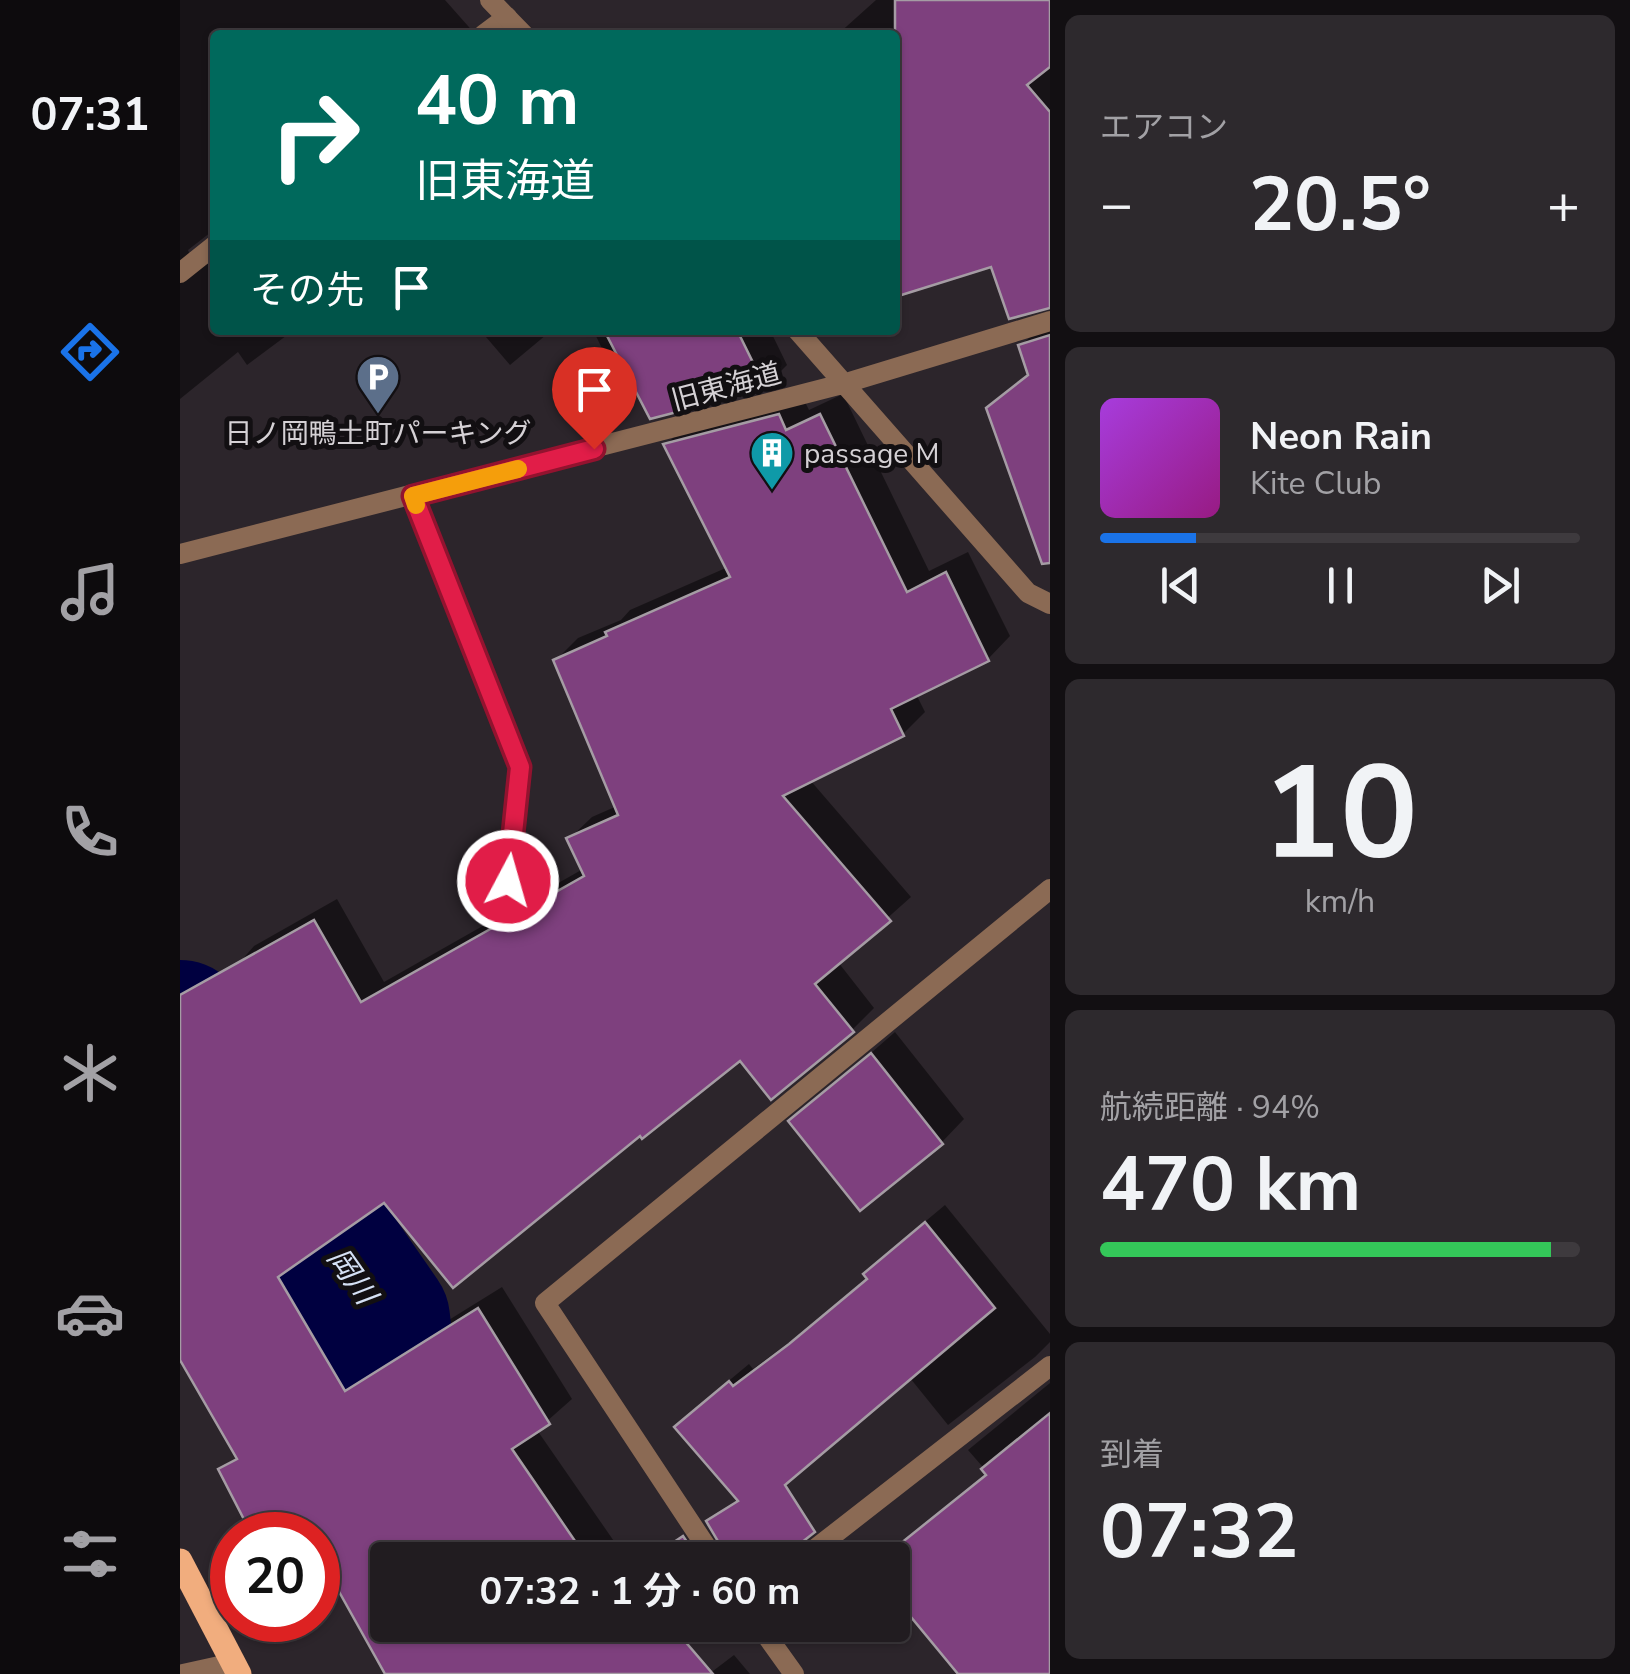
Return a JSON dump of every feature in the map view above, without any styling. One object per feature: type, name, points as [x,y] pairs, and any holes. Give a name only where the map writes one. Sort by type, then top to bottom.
[{"type":"main road","points":[[180,1562],[236,1669]]},
{"type":"street","points":[[490,0],[519,30]]},
{"type":"street","points":[[490,30],[507,17]]},
{"type":"street","points":[[180,273],[210,250]]},
{"type":"street","name":"旧東海道","points":[[180,554],[846,383],[1050,321]]},
{"type":"street","points":[[802,335],[1028,593],[1050,604]]},
{"type":"street","points":[[413,496],[520,767],[508,881]]},
{"type":"street","points":[[703,1542],[544,1302],[1050,889]]},
{"type":"street","points":[[824,1542],[1050,1366]]},
{"type":"street","points":[[771,1642],[794,1674]]},
{"type":"street","points":[[183,1674],[236,1669]]},
{"type":"building","points":[[895,0],[1050,0],[1050,67],[1027,85],[1050,112],[1050,308],[1009,319],[991,267],[900,295],[900,30],[895,30]]},
{"type":"building","points":[[607,335],[739,335],[766,389],[650,419]]},
{"type":"building","points":[[1050,335],[1050,563],[1042,564],[986,408],[1028,375],[1018,345]]},
{"type":"building","points":[[779,414],[786,430],[820,414],[907,592],[946,572],[989,661],[891,709],[904,736],[783,796],[891,921],[815,984],[854,1032],[771,1100],[740,1061],[642,1139],[640,1136],[453,1288],[384,1203],[278,1277],[345,1391],[478,1308],[550,1424],[512,1449],[576,1542],[370,1542],[370,1642],[686,1642],[713,1674],[385,1674],[340,1593],[340,1512],[240,1512],[218,1469],[237,1459],[180,1360],[180,995],[314,920],[361,1002],[584,876],[566,838],[618,815],[553,660],[607,636],[605,632],[730,577],[663,444]]},
{"type":"building","points":[[871,1053],[943,1144],[860,1211],[788,1121]]},
{"type":"building","points":[[925,1222],[995,1308],[785,1485],[815,1532],[802,1542],[718,1542],[706,1521],[738,1501],[674,1427],[729,1381],[733,1386],[789,1344],[867,1279],[863,1274]]},
{"type":"building","points":[[1050,1413],[1050,1674],[958,1674],[910,1616],[910,1542],[902,1542],[986,1475],[981,1469]]},
{"type":"waterway","name":"岡川","points":[[180,1029],[381,1319],[395,1438],[433,1542]]},
{"type":"slow traffic","points":[[416,505],[413,496],[518,469]]},
{"type":"place","name":"日ノ岡鴨土町パーキング","points":[[378,415]]},
{"type":"place","name":"passage M","points":[[772,491]]},
{"type":"route","points":[[508,881],[520,767],[413,496],[594,449]]}]
